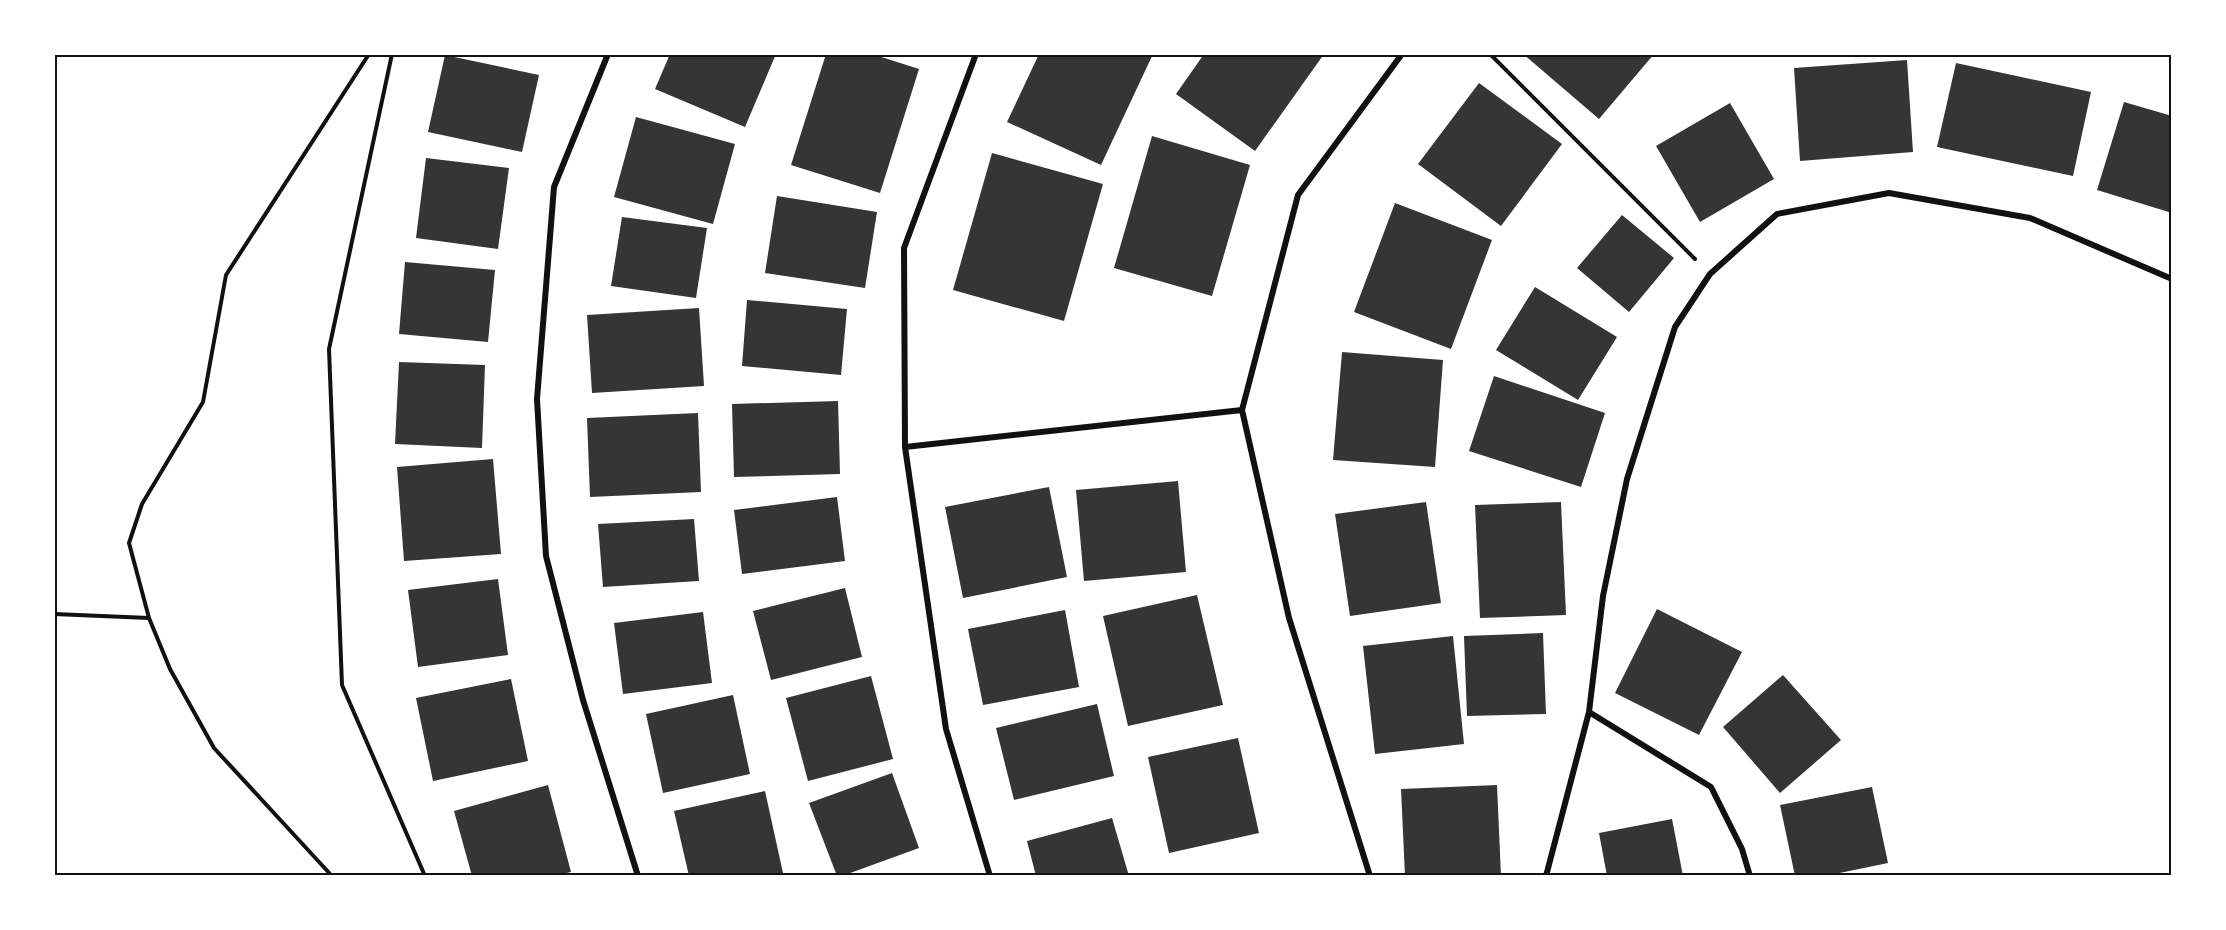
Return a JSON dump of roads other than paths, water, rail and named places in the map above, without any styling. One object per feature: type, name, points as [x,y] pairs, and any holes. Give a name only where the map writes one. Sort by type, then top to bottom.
[{"type":"street","points":[[608,54],[554,187],[537,399],[546,556],[584,700],[638,876]]},
{"type":"street","points":[[976,54],[904,248],[905,447],[946,729],[990,876]]},
{"type":"street","points":[[1370,876],[1289,618],[1242,410],[1298,195],[1402,54]]},
{"type":"street","points":[[1546,876],[1589,712],[1603,596],[1627,479],[1675,327],[1710,274],[1778,214],[1889,193],[2030,218],[2172,279]]},
{"type":"street","points":[[905,447],[1242,410]]},
{"type":"street","points":[[1589,712],[1712,787],[1742,849],[1750,876]]}]
